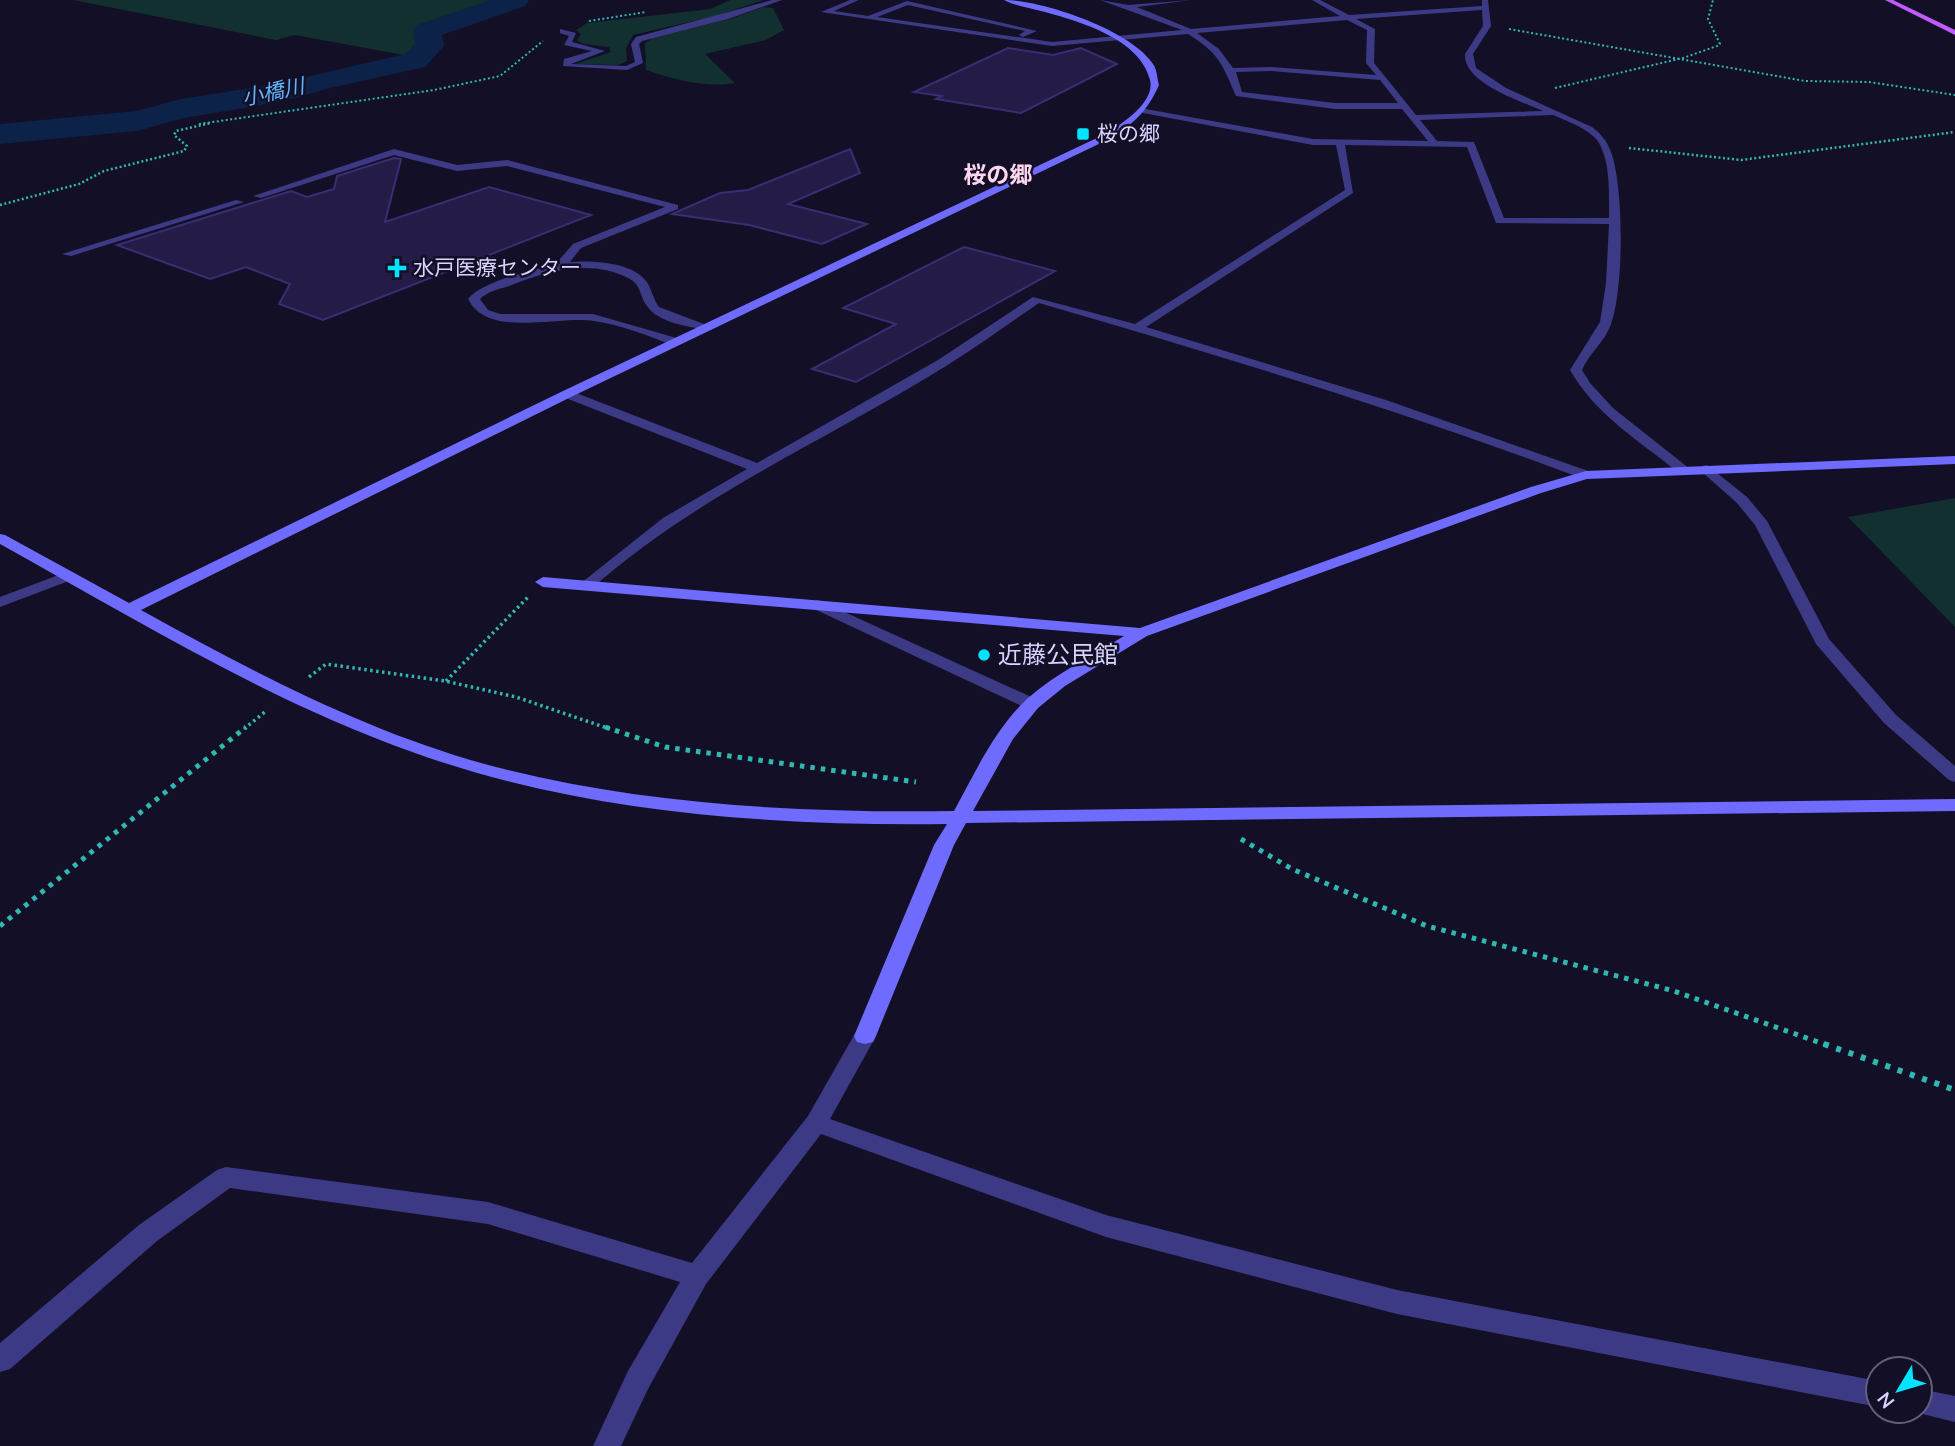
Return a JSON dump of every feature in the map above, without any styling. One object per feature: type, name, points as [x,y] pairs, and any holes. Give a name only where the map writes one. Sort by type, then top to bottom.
[{"type":"main road","points":[[1888,0],[1955,33]]},
{"type":"street","points":[[563,32],[572,35],[567,43],[601,51],[567,61],[567,66],[627,68],[639,63],[635,44],[639,39],[779,0]]},
{"type":"street","points":[[856,0],[825,12],[1052,44],[1486,4],[1487,26],[1471,48],[1467,59],[1470,68],[1488,84],[1556,113],[1598,135],[1605,145],[1615,255],[1606,325],[1580,356],[1576,370],[1582,384],[1597,400],[1683,469]]},
{"type":"street","points":[[128,610],[567,394],[1053,163],[1115,130],[1143,110],[1150,101],[1154,86],[1151,72],[1136,51],[1120,37],[1075,18],[1009,0]]},
{"type":"street","points":[[1103,0],[1188,31],[1208,42],[1231,70],[1239,94],[1335,106],[1405,107]]},
{"type":"street","points":[[1127,7],[1189,0]]},
{"type":"street","points":[[1315,0],[1371,29],[1370,63],[1434,144]]},
{"type":"street","points":[[1407,0],[1429,10]]},
{"type":"street","points":[[869,18],[907,3],[1033,31],[1014,39]]},
{"type":"street","points":[[1231,70],[1271,69],[1382,78]]},
{"type":"street","points":[[1143,110],[1300,140],[1340,144],[1471,144],[1500,221],[1614,221]]},
{"type":"street","points":[[1414,118],[1556,113]]},
{"type":"street","points":[[1136,328],[1350,191],[1340,144]]},
{"type":"street","points":[[258,196],[394,152],[457,168],[507,163],[675,207],[577,246],[565,259],[565,266]]},
{"type":"street","points":[[67,254],[239,202]]},
{"type":"street","points":[[676,342],[618,323],[580,316],[513,319],[489,314],[477,306],[474,299],[478,294],[540,270],[565,266],[598,266],[634,277],[643,283],[655,309],[706,327]]},
{"type":"street","points":[[586,586],[621,553],[676,513],[943,363],[1037,299],[1422,414],[1586,475]]},
{"type":"street","points":[[567,394],[758,468]]},
{"type":"street","points":[[607,1446],[638,1380],[697,1276],[816,1124],[865,1036],[944,845],[1005,737],[1032,704],[1083,665],[1141,634],[1536,490],[1586,475],[1955,460]]},
{"type":"street","points":[[1707,469],[1742,500],[1762,524],[1822,641],[1890,719],[1955,776]]},
{"type":"street","points":[[0,538],[128,610],[287,693],[404,743],[487,770],[583,791],[686,807],[787,814],[961,818],[1955,805]]},
{"type":"street","points":[[0,602],[69,576]]},
{"type":"street","points":[[543,582],[1141,634]]},
{"type":"street","points":[[818,605],[1032,704]]},
{"type":"street","points":[[816,1124],[1106,1226],[1397,1302],[1864,1391]]},
{"type":"street","points":[[0,1360],[148,1233],[226,1177],[488,1213],[697,1276]]},
{"type":"street","points":[[1934,1405],[1955,1409]]},
{"type":"path","points":[[1516,95],[1581,84],[1683,58],[1720,44],[1708,19],[1713,0]]},
{"type":"path","points":[[0,205],[79,184],[104,171],[184,151],[187,146],[174,135],[176,131],[194,125],[434,90],[500,76],[548,37],[584,21],[645,12]]},
{"type":"path","points":[[1487,26],[1548,33],[1805,81],[1869,82],[1955,95]]},
{"type":"path","points":[[1605,145],[1702,158],[1741,160],[1955,132]]},
{"type":"path","points":[[445,681],[543,582]]},
{"type":"path","points":[[0,926],[326,664],[445,681],[516,697],[665,747],[916,782]]},
{"type":"path","points":[[1225,815],[1239,838],[1256,851],[1427,926],[1674,991],[1955,1090]]},
{"type":"green space","points":[[73,0],[504,1],[425,29],[423,42],[409,56],[295,35],[276,40]]},
{"type":"green space","points":[[730,0],[764,0],[715,16],[633,35],[626,48],[627,61],[618,65],[575,64],[611,52],[609,47],[583,44],[577,40],[581,34],[576,30],[587,23],[711,9]]},
{"type":"green space","points":[[763,7],[773,8],[784,30],[766,40],[705,54],[735,83],[690,82],[646,70],[645,43],[653,38],[733,18]]},
{"type":"green space","points":[[1955,498],[1955,627],[1848,517]]},
{"type":"building","points":[[1008,48],[1053,55],[1081,48],[1117,64],[1021,113],[936,99],[942,96],[914,92]]},
{"type":"building","points":[[850,149],[860,173],[788,204],[867,224],[822,244],[749,225],[672,214],[720,193],[748,190]]},
{"type":"building","points":[[394,158],[401,159],[385,222],[489,187],[591,215],[323,320],[279,304],[290,284],[246,267],[210,279],[117,245],[291,191],[307,197],[334,189],[337,176]]},
{"type":"building","points":[[964,247],[1055,271],[856,382],[812,369],[896,324],[843,308]]},
{"type":"waterway","name":"小橋川","points":[[0,134],[137,121],[181,109],[280,93],[323,80],[415,61],[430,46],[427,31],[516,0]]},
{"type":"place","name":"桜の郷","points":[[1083,134]]},
{"type":"place","name":"水戸医療センター","points":[[397,268]]},
{"type":"place","name":"近藤公民館","points":[[984,655]]},
{"type":"district","name":"桜の郷","points":[[998,175]]}]
